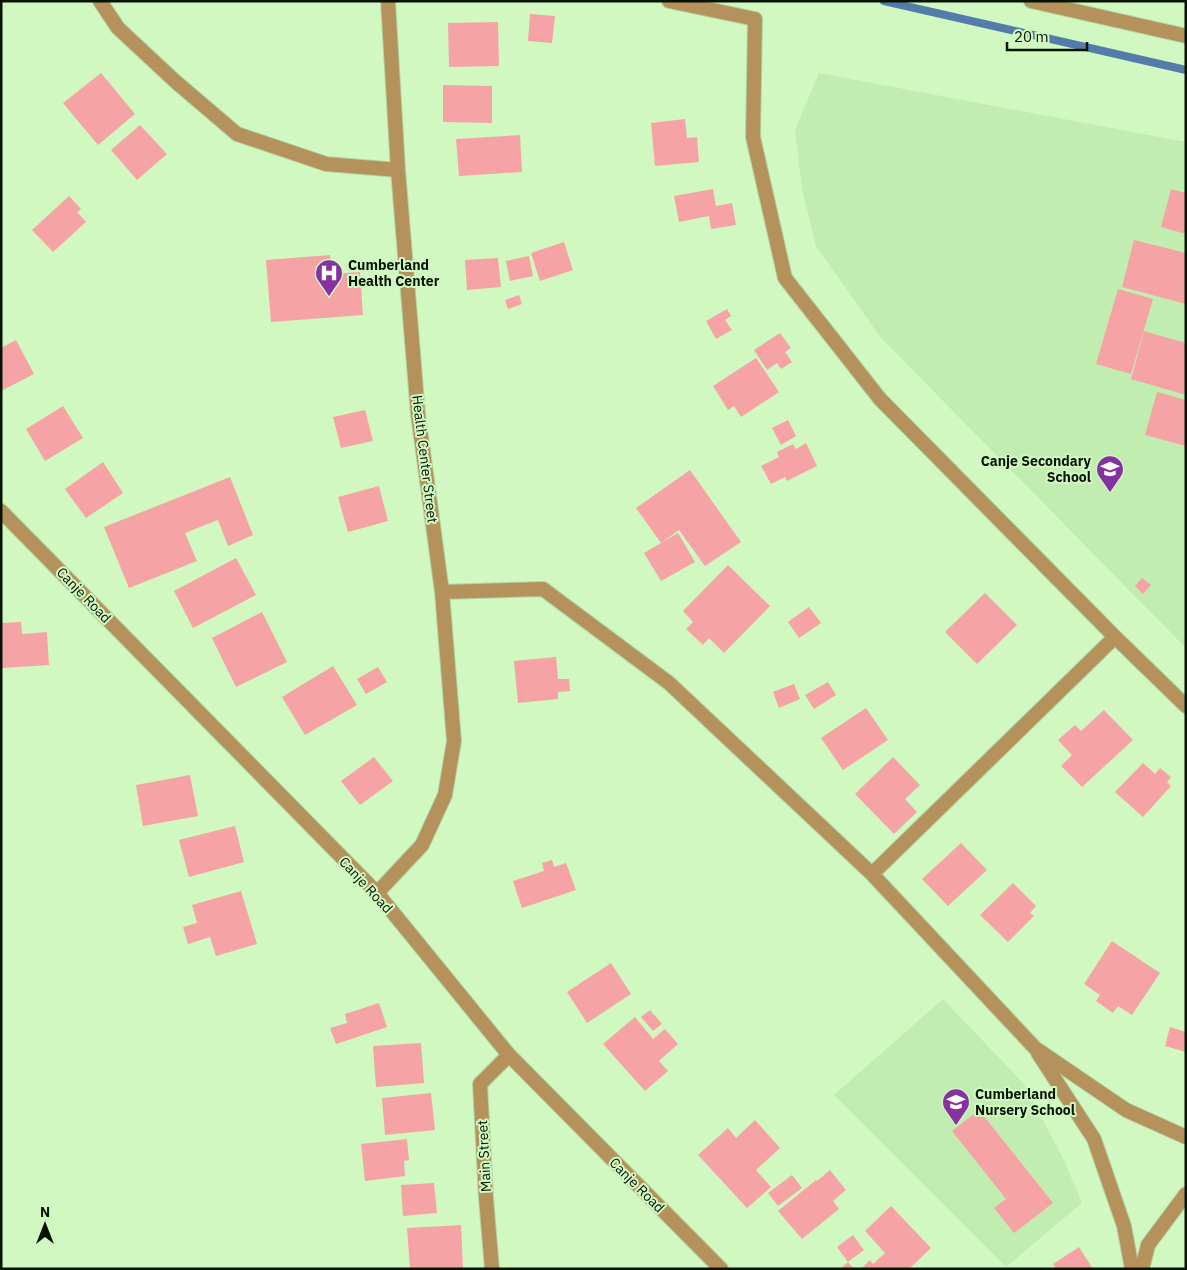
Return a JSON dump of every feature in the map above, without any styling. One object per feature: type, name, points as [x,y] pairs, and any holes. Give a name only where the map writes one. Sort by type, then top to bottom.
[{"type":"street","points":[[100,1],[118,28],[176,82],[237,134],[326,164],[398,170]]},
{"type":"street","name":"Health Center Street","points":[[376,893],[422,845],[445,795],[454,741],[442,592],[418,414],[398,170],[388,1]]},
{"type":"street","points":[[669,1],[755,19],[753,137],[785,278],[880,399],[1115,637],[1186,706]]},
{"type":"street","points":[[1031,1],[1186,36]]},
{"type":"street","name":"Canje Road","points":[[1,511],[376,893],[509,1056],[720,1269]]},
{"type":"street","points":[[442,592],[543,589],[669,683],[872,874],[1035,1048],[1094,1139],[1124,1226],[1132,1269]]},
{"type":"street","points":[[872,874],[1115,637]]},
{"type":"street","points":[[1035,1048],[1126,1110],[1186,1137]]},
{"type":"street","name":"Main Street","points":[[492,1269],[480,1084],[509,1056]]},
{"type":"street","points":[[1142,1269],[1148,1245],[1186,1194]]},
{"type":"shaded area","name":"Canje Secondary School","points":[[819,73],[1186,142],[1186,648],[881,338],[816,246],[802,189],[795,130]]},
{"type":"shaded area","name":"Cumberland Nursery School","points":[[943,999],[1023,1083],[1063,1158],[1082,1203],[1006,1267],[834,1095]]},
{"type":"building","points":[[530,14],[555,16],[552,43],[528,41]]},
{"type":"building","points":[[498,22],[499,66],[449,67],[448,23]]},
{"type":"building","points":[[101,73],[135,114],[98,145],[63,103]]},
{"type":"building","points":[[443,85],[492,86],[492,123],[443,122]]},
{"type":"building","points":[[685,119],[687,138],[697,137],[699,162],[655,166],[651,123]]},
{"type":"building","points":[[140,125],[167,154],[137,180],[111,150]]},
{"type":"building","points":[[520,135],[522,172],[459,176],[456,139]]},
{"type":"building","points":[[713,189],[716,206],[732,203],[736,225],[711,229],[709,216],[679,222],[674,196]]},
{"type":"building","points":[[1171,189],[1186,193],[1186,234],[1161,227]]},
{"type":"building","points":[[69,196],[81,209],[77,212],[86,222],[53,252],[32,230]]},
{"type":"building","points":[[1134,240],[1186,253],[1186,304],[1122,287]]},
{"type":"building","points":[[564,242],[573,270],[540,281],[531,253]]},
{"type":"building","points":[[330,255],[331,274],[360,272],[363,315],[271,322],[266,260]]},
{"type":"building","points":[[529,256],[533,276],[510,281],[506,261]]},
{"type":"building","points":[[498,258],[501,287],[467,290],[465,260]]},
{"type":"building","points":[[1118,289],[1153,299],[1131,374],[1096,364]]},
{"type":"building","points":[[519,295],[522,304],[508,309],[505,300]]},
{"type":"building","points":[[727,309],[731,316],[725,320],[732,330],[716,339],[706,321]]},
{"type":"building","points":[[1144,331],[1186,343],[1186,395],[1131,379]]},
{"type":"building","points":[[780,333],[791,348],[785,352],[792,362],[781,369],[777,363],[767,370],[754,350]]},
{"type":"building","points":[[16,340],[34,374],[1,391],[1,348]]},
{"type":"building","points":[[756,358],[779,392],[741,417],[734,406],[728,410],[713,386]]},
{"type":"building","points":[[1157,392],[1186,400],[1186,446],[1145,435]]},
{"type":"building","points":[[63,406],[83,438],[45,461],[26,429]]},
{"type":"building","points":[[365,410],[373,441],[341,448],[333,417]]},
{"type":"building","points":[[788,420],[796,436],[781,445],[772,428]]},
{"type":"building","points":[[806,443],[817,466],[787,481],[785,477],[771,484],[761,466],[779,457],[777,452],[793,444],[796,449]]},
{"type":"building","points":[[103,462],[123,493],[86,518],[65,489]]},
{"type":"building","points":[[690,470],[741,542],[705,566],[679,530],[661,543],[636,508]]},
{"type":"building","points":[[230,477],[253,535],[228,546],[218,520],[185,533],[197,561],[129,588],[104,527]]},
{"type":"building","points":[[379,486],[388,521],[348,532],[338,497]]},
{"type":"building","points":[[678,533],[695,562],[661,581],[644,553]]},
{"type":"building","points":[[236,558],[256,595],[193,628],[174,591]]},
{"type":"building","points":[[728,565],[770,606],[724,653],[709,638],[703,645],[686,629],[693,622],[683,611]]},
{"type":"building","points":[[1142,578],[1151,585],[1143,594],[1135,586]]},
{"type":"building","points":[[985,593],[1017,625],[977,664],[945,632]]},
{"type":"building","points":[[809,607],[821,623],[799,638],[788,622]]},
{"type":"building","points":[[262,612],[287,662],[236,687],[212,638]]},
{"type":"building","points":[[21,622],[22,634],[47,632],[49,665],[1,668],[1,623]]},
{"type":"building","points":[[556,657],[558,679],[569,679],[570,691],[558,692],[558,699],[518,703],[514,661]]},
{"type":"building","points":[[333,666],[357,705],[305,735],[282,697]]},
{"type":"building","points":[[378,667],[387,682],[366,694],[357,679]]},
{"type":"building","points":[[828,682],[836,695],[814,709],[805,695]]},
{"type":"building","points":[[794,684],[800,699],[779,708],[773,692]]},
{"type":"building","points":[[866,708],[888,740],[843,770],[821,738]]},
{"type":"building","points":[[1104,710],[1133,740],[1082,787],[1061,766],[1072,755],[1058,740],[1075,725],[1081,731]]},
{"type":"building","points":[[374,757],[393,781],[360,805],[341,781]]},
{"type":"building","points":[[893,757],[920,785],[905,799],[917,812],[894,834],[855,794]]},
{"type":"building","points":[[1143,763],[1155,774],[1160,768],[1171,777],[1167,782],[1171,786],[1143,817],[1115,792]]},
{"type":"building","points":[[190,775],[198,816],[143,826],[136,785]]},
{"type":"building","points":[[235,826],[244,862],[189,877],[179,840]]},
{"type":"building","points":[[961,843],[987,870],[948,906],[922,879]]},
{"type":"building","points":[[552,860],[554,867],[566,863],[576,890],[522,908],[513,881],[544,871],[542,863]]},
{"type":"building","points":[[1013,883],[1036,906],[1030,913],[1034,916],[1008,942],[980,915]]},
{"type":"building","points":[[241,891],[257,944],[216,956],[210,937],[188,944],[183,927],[197,923],[192,905]]},
{"type":"building","points":[[1112,941],[1160,973],[1132,1015],[1118,1006],[1113,1013],[1096,1001],[1100,995],[1084,984]]},
{"type":"building","points":[[611,963],[631,994],[587,1023],[567,992]]},
{"type":"building","points":[[379,1003],[387,1027],[336,1044],[330,1028],[347,1023],[345,1014]]},
{"type":"building","points":[[650,1010],[662,1024],[653,1031],[641,1017]]},
{"type":"building","points":[[635,1017],[653,1039],[665,1029],[678,1044],[659,1061],[668,1071],[645,1091],[603,1044]]},
{"type":"building","points":[[1170,1027],[1186,1032],[1186,1052],[1165,1046]]},
{"type":"building","points":[[421,1043],[424,1083],[376,1087],[373,1046]]},
{"type":"building","points":[[431,1093],[435,1130],[385,1135],[382,1098]]},
{"type":"building","points":[[979,1110],[1053,1203],[1014,1233],[994,1208],[1006,1199],[952,1131]]},
{"type":"building","points":[[755,1120],[780,1148],[756,1170],[771,1187],[747,1208],[698,1155],[728,1128],[736,1138]]},
{"type":"building","points":[[407,1139],[409,1160],[404,1161],[405,1176],[365,1181],[361,1144]]},
{"type":"building","points":[[830,1170],[846,1190],[833,1201],[839,1209],[802,1239],[778,1211],[816,1180],[820,1185],[817,1181]]},
{"type":"building","points":[[792,1175],[802,1188],[778,1206],[768,1193]]},
{"type":"building","points":[[434,1183],[437,1213],[403,1216],[401,1185]]},
{"type":"building","points":[[891,1206],[931,1248],[909,1269],[861,1269],[870,1260],[873,1264],[885,1253],[865,1231]]},
{"type":"building","points":[[461,1225],[463,1269],[410,1269],[407,1228]]},
{"type":"building","points":[[853,1235],[864,1250],[848,1262],[837,1247]]},
{"type":"building","points":[[1079,1247],[1093,1269],[1056,1269],[1053,1264]]},
{"type":"building","points":[[848,1262],[854,1269],[840,1269]]},
{"type":"waterway","points":[[884,1],[1186,70]]},
{"type":"place","name":"Cumberland Health Center","points":[[329,297]]},
{"type":"place","name":"Canje Secondary School","points":[[1110,493]]},
{"type":"place","name":"Cumberland Nursery School","points":[[956,1126]]}]
